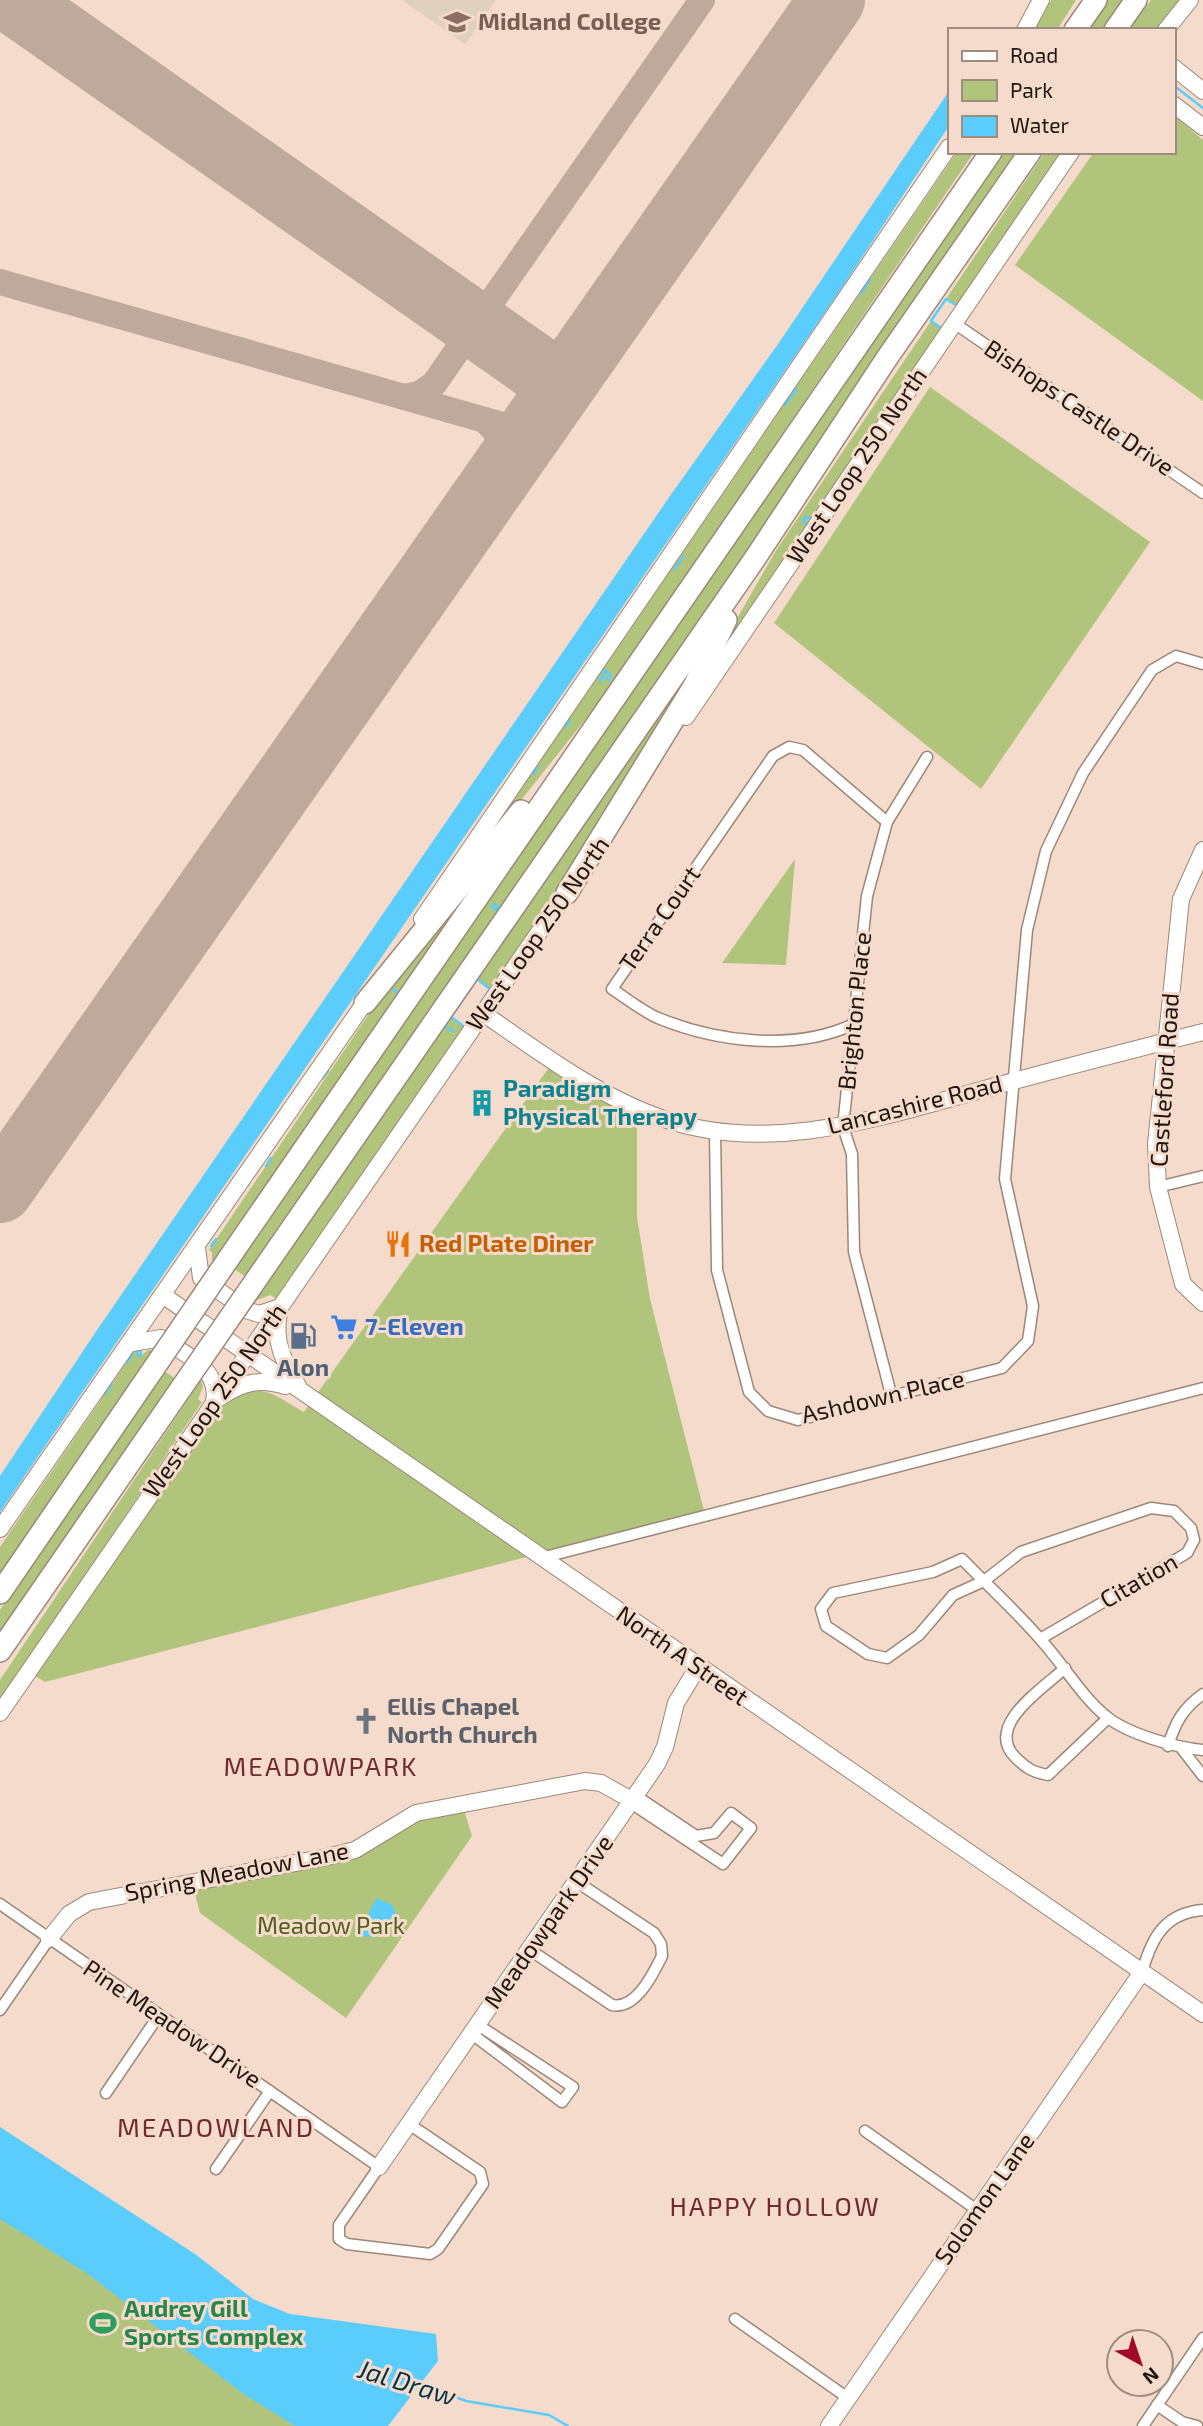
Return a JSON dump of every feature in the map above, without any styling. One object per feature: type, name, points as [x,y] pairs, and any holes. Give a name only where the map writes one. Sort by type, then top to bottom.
[{"type":"highway","points":[[1073,28],[1084,0]]},
{"type":"highway","points":[[1074,28],[1096,0]]},
{"type":"highway","points":[[1116,28],[1136,0]]},
{"type":"highway","points":[[0,1593],[990,154]]},
{"type":"highway","points":[[0,1651],[756,557],[887,358],[1029,154]]},
{"type":"highway","points":[[567,893],[694,686],[756,557]]},
{"type":"highway","points":[[365,1003],[619,690]]},
{"type":"main road","points":[[1026,28],[1041,0]]},
{"type":"main road","points":[[1168,28],[1190,0]]},
{"type":"main road","points":[[1175,69],[1203,91]]},
{"type":"main road","points":[[1175,106],[1203,127]]},
{"type":"main road","points":[[0,1529],[132,1343],[948,147]]},
{"type":"main road","name":"West Loop 250 North","points":[[0,1713],[567,893],[1070,154]]},
{"type":"main road","name":"Castleford Road","points":[[1203,850],[1181,899],[1156,1144],[1158,1187],[1183,1284],[1203,1303]]},
{"type":"main road","name":"Lancashire Road","points":[[483,1013],[613,1099],[663,1119],[715,1130],[775,1134],[843,1127],[1203,1032]]},
{"type":"main road","points":[[197,1248],[201,1278],[246,1310],[259,1314],[280,1307]]},
{"type":"main road","name":"North A Street","points":[[164,1296],[1203,2014]]},
{"type":"main road","points":[[280,1307],[276,1326],[278,1346],[301,1391]]},
{"type":"main road","points":[[132,1343],[160,1338],[209,1371],[217,1389],[214,1403]]},
{"type":"main road","points":[[214,1403],[232,1389],[264,1380],[301,1391]]},
{"type":"main road","name":"Meadowpark Drive","points":[[379,2167],[657,1764],[665,1747],[676,1703],[698,1667]]},
{"type":"main road","name":"Spring Meadow Lane","points":[[49,1939],[69,1914],[89,1902],[351,1851],[416,1813],[585,1781],[601,1783],[633,1800]]},
{"type":"main road","name":"Solomon Lane","points":[[829,2426],[1142,1972]]},
{"type":"street","name":"Bishops Castle Drive","points":[[954,323],[1203,493]]},
{"type":"street","points":[[1011,1082],[1027,930],[1046,851],[1083,773],[1152,670],[1175,656],[1203,664]]},
{"type":"street","name":"Terra Court","points":[[855,1024],[800,1040],[727,1039],[656,1017],[612,989],[773,756],[789,747],[803,750],[887,822]]},
{"type":"street","name":"Brighton Place","points":[[892,1398],[854,1252],[852,1154],[843,1127],[867,896],[887,822],[927,757]]},
{"type":"street","name":"Ashdown Place","points":[[715,1130],[717,1270],[749,1392],[768,1411],[798,1420],[1002,1368],[1028,1341],[1033,1306],[1005,1180],[1011,1082]]},
{"type":"street","points":[[1158,1187],[1203,1175]]},
{"type":"street","points":[[541,1559],[1203,1388]]},
{"type":"street","name":"Citation","points":[[984,1581],[1021,1552],[1150,1508],[1174,1511],[1191,1528],[1194,1540],[1187,1553],[1040,1639]]},
{"type":"street","points":[[984,1581],[953,1595],[919,1635],[887,1658],[868,1654],[826,1626],[821,1609],[833,1594],[933,1572],[962,1559],[984,1581],[1040,1639],[1108,1718],[1168,1746],[1203,1750]]},
{"type":"street","points":[[1065,1668],[1012,1717],[1005,1736],[1009,1751],[1028,1771],[1048,1775],[1108,1718]]},
{"type":"street","points":[[1168,1746],[1175,1723],[1190,1703],[1203,1694]]},
{"type":"street","points":[[1182,1749],[1203,1776]]},
{"type":"street","points":[[633,1800],[694,1840],[724,1864],[751,1827],[731,1813],[715,1833],[694,1840]]},
{"type":"street","points":[[530,1950],[612,2005],[622,2006],[634,2000],[662,1956],[660,1941],[654,1933],[577,1881]]},
{"type":"street","name":"Pine Meadow Drive","points":[[0,1904],[379,2167]]},
{"type":"street","points":[[1142,1972],[1147,1952],[1159,1930],[1182,1912],[1203,1910]]},
{"type":"street","points":[[0,2010],[49,1939]]},
{"type":"street","points":[[106,2094],[159,2015]]},
{"type":"street","points":[[475,2029],[515,2058],[524,2076],[562,2102],[573,2087],[531,2057],[515,2058]]},
{"type":"street","points":[[216,2169],[270,2091]]},
{"type":"street","points":[[379,2167],[339,2225],[339,2239],[347,2244],[422,2255],[439,2249],[483,2185],[484,2179],[480,2172],[410,2124]]},
{"type":"street","points":[[865,2131],[977,2210]]},
{"type":"street","points":[[735,2319],[848,2398]]},
{"type":"street","points":[[1143,2426],[1203,2338]]},
{"type":"street","points":[[1157,2405],[1182,2422],[1197,2426]]},
{"type":"shaded area","name":"Midland College","points":[[402,0],[496,0],[465,44]]},
{"type":"green space","points":[[1051,0],[1076,0],[1058,28],[1036,28]]},
{"type":"green space","points":[[1103,0],[1125,0],[1105,28],[1083,28]]},
{"type":"green space","points":[[1151,0],[1182,0],[1160,28],[1130,28]]},
{"type":"green space","points":[[1175,117],[1203,140],[1203,401],[1015,265],[1093,154],[1175,154]]},
{"type":"green space","points":[[956,154],[973,154],[608,691],[502,824],[500,821]]},
{"type":"green space","points":[[998,154],[1020,154],[249,1279],[234,1269]]},
{"type":"green space","points":[[1044,154],[1062,154],[959,307],[946,299]]},
{"type":"green space","points":[[931,321],[943,329],[795,548],[705,674],[777,549]]},
{"type":"green space","points":[[930,387],[1150,542],[981,789],[774,623]]},
{"type":"green space","points":[[685,676],[690,680],[611,815],[490,989],[477,979]]},
{"type":"green space","points":[[795,859],[786,965],[722,963]]},
{"type":"green space","points":[[473,883],[212,1272],[212,1252],[209,1250],[398,971]]},
{"type":"green space","points":[[451,1017],[465,1027],[277,1299],[270,1295],[255,1301]]},
{"type":"green space","points":[[550,1066],[637,1119],[637,1217],[650,1299],[704,1511],[45,1682],[35,1676],[224,1402],[248,1392],[266,1392],[304,1412]]},
{"type":"green space","points":[[158,1349],[0,1581],[0,1547],[135,1350],[142,1355],[148,1350]]},
{"type":"green space","points":[[164,1371],[179,1381],[0,1642],[0,1610]]},
{"type":"green space","points":[[201,1380],[203,1387],[198,1399],[202,1402],[0,1701],[0,1680]]},
{"type":"green space","name":"Meadow Park","points":[[464,1810],[472,1836],[346,2018],[200,1913],[192,1882],[351,1856],[414,1814]]},
{"type":"green space","name":"Audrey Gill Sports Complex","points":[[0,2181],[355,2426],[0,2426]]},
{"type":"water","points":[[948,92],[948,128],[841,289],[0,1512],[0,1476],[95,1333],[670,496],[778,344]]},
{"type":"water","points":[[377,1898],[392,1905],[396,1913],[380,1933],[364,1936],[358,1932]]},
{"type":"water","points":[[0,2127],[195,2254],[253,2299],[290,2314],[436,2334],[438,2361],[388,2426],[295,2426],[242,2393],[88,2274],[0,2219]]},
{"type":"waterway","points":[[1175,87],[1203,108]]},
{"type":"waterway","points":[[861,293],[870,280]]},
{"type":"waterway","points":[[946,299],[959,307],[943,329],[931,321],[946,299]]},
{"type":"waterway","points":[[785,405],[797,389]]},
{"type":"waterway","points":[[806,517],[815,519],[809,527],[803,521],[806,517]]},
{"type":"waterway","points":[[674,569],[683,557]]},
{"type":"waterway","points":[[605,670],[611,676],[609,680],[603,677],[600,681],[605,670]]},
{"type":"waterway","points":[[566,727],[570,720]]},
{"type":"waterway","points":[[533,774],[538,767]]},
{"type":"waterway","points":[[494,904],[498,906],[496,910],[492,907],[494,904]]},
{"type":"waterway","points":[[477,979],[490,989],[465,1027],[451,1017],[477,979]]},
{"type":"waterway","points":[[393,989],[400,995]]},
{"type":"waterway","points":[[444,1026],[453,1031]]},
{"type":"waterway","points":[[322,1079],[328,1071]]},
{"type":"waterway","points":[[266,1166],[271,1158]]},
{"type":"waterway","points":[[211,1246],[216,1239]]},
{"type":"waterway","points":[[137,1351],[141,1351],[141,1355],[138,1356],[137,1351]]},
{"type":"waterway","points":[[127,1362],[132,1355]]},
{"type":"waterway","points":[[105,1394],[111,1385]]},
{"type":"waterway","name":"Jal Draw","points":[[418,2383],[466,2401],[549,2415],[568,2426]]},
{"type":"taxiway","points":[[404,397],[419,394],[434,384],[702,0]]},
{"type":"taxiway","points":[[0,282],[506,426],[526,424],[544,413]]},
{"type":"taxiway","points":[[452,308],[462,329],[459,347]]},
{"type":"taxiway","points":[[537,368],[545,378],[548,389],[544,412]]},
{"type":"taxiway","points":[[485,420],[504,441],[506,467]]},
{"type":"runway","points":[[12,0],[537,368]]},
{"type":"runway","points":[[0,1190],[832,0]]},
{"type":"place","name":"Midland College","points":[[457,22]]},
{"type":"place","name":"Paradigm Physical Therapy","points":[[482,1103]]},
{"type":"place","name":"Red Plate Diner","points":[[398,1244]]},
{"type":"place","name":"7-Eleven","points":[[344,1327]]},
{"type":"place","name":"Alon","points":[[303,1336]]},
{"type":"place","name":"Ellis Chapel North Church","points":[[366,1721]]},
{"type":"place","name":"Audrey Gill Sports Complex","points":[[103,2323]]},
{"type":"district","name":"MEADOWPARK","points":[[321,1767]]},
{"type":"district","name":"MEADOWLAND","points":[[216,2128]]},
{"type":"district","name":"HAPPY HOLLOW","points":[[775,2207]]}]
